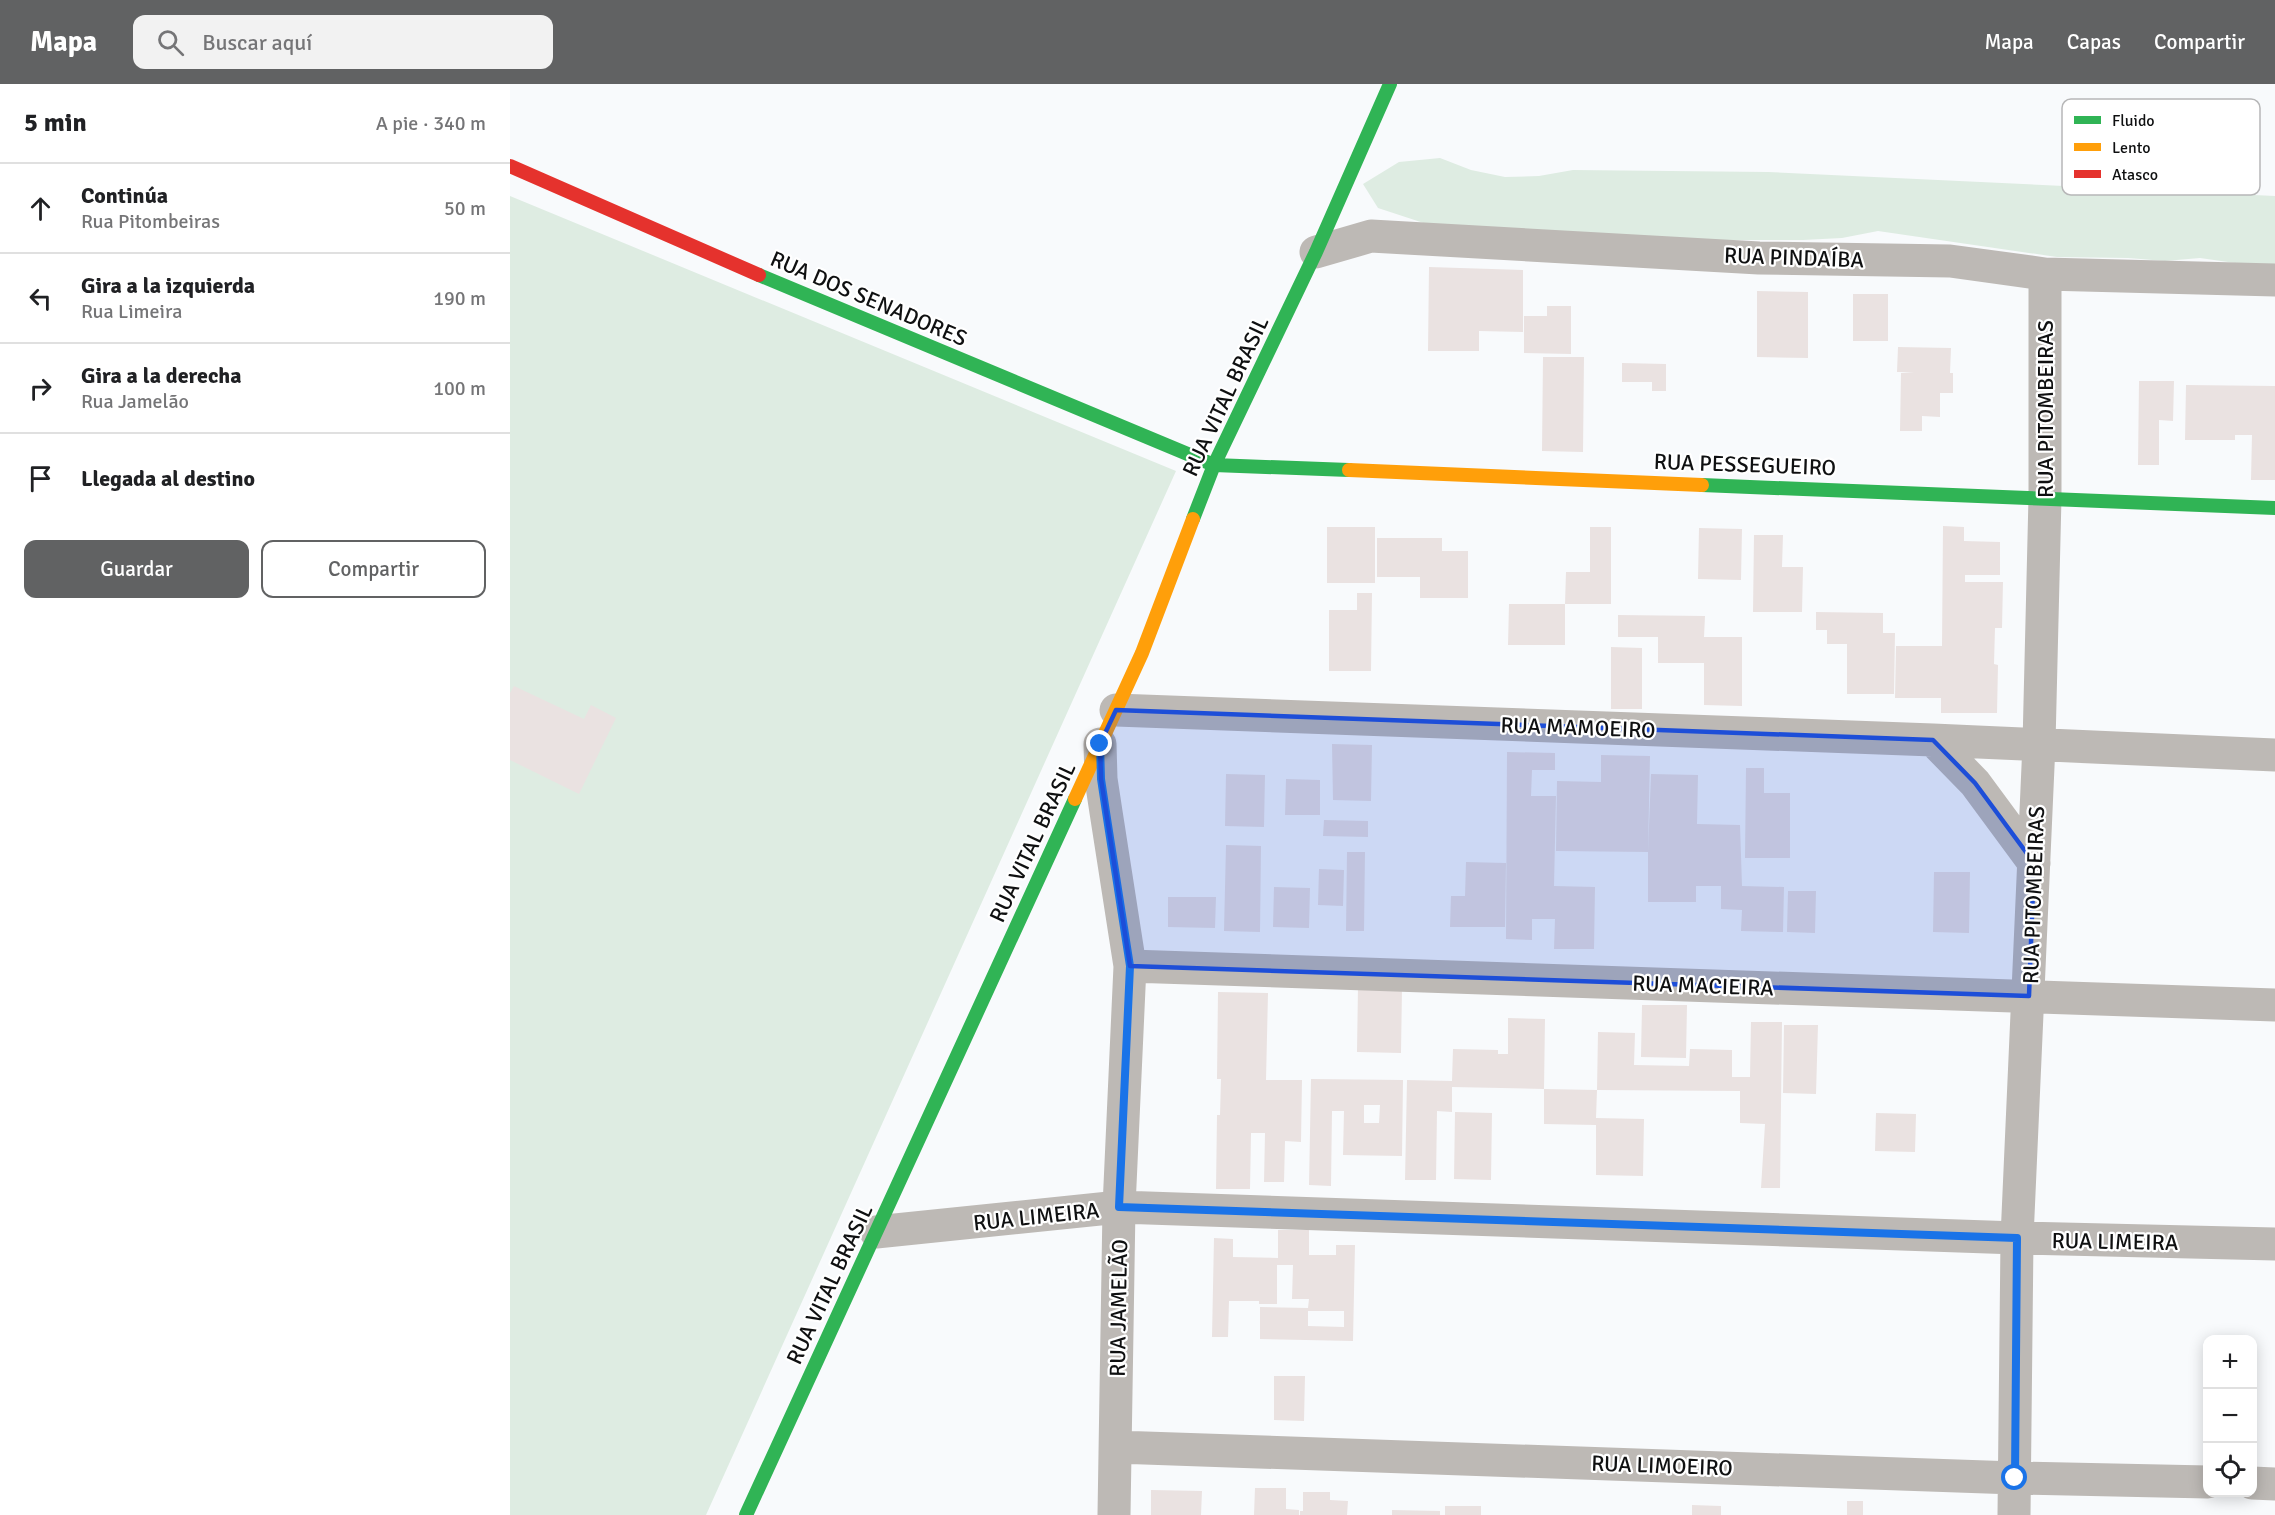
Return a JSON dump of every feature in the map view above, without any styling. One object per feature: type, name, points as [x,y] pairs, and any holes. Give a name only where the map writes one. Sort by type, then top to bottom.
[{"type":"street","name":"RUA VITAL BRASIL","points":[[746,1515],[1142,653],[1214,465],[1316,252],[1390,84]]},
{"type":"street","name":"RUA DOS SENADORES","points":[[510,166],[747,270],[1214,465]]},
{"type":"street","name":"RUA PINDAÍBA","points":[[1316,252],[1371,236],[1759,258],[1950,261],[2045,274],[2275,280]]},
{"type":"street","name":"RUA PITOMBEIRAS","points":[[2014,1515],[2017,1238],[2039,744],[2044,497],[2045,274]]},
{"type":"street","name":"RUA PESSEGUEIRO","points":[[1214,465],[2275,508]]},
{"type":"street","name":"RUA MAMOEIRO","points":[[1116,710],[2039,744],[2275,755]]},
{"type":"street","points":[[1933,740],[1975,783],[2034,862]]},
{"type":"street","name":"RUA JAMELÃO","points":[[1100,744],[1103,790],[1130,966],[1119,1207],[1114,1515]]},
{"type":"street","name":"RUA MACIEIRA","points":[[1130,966],[2275,1005]]},
{"type":"street","name":"RUA LIMEIRA","points":[[876,1232],[1119,1207],[2017,1238],[2275,1244]]},
{"type":"street","name":"RUA LIMOEIRO","points":[[1116,1447],[2015,1478],[2203,1482]]},
{"type":"street","points":[[2257,1484],[2275,1484]]},
{"type":"highlighted area","points":[[1116,710],[1933,740],[1975,783],[2034,863],[2029,996],[1130,966],[1101,779],[1100,744]]},
{"type":"shaded area","points":[[1440,158],[1471,170],[1505,177],[1539,176],[1573,170],[1768,172],[2062,186],[2062,195],[2275,196],[2275,265],[2200,258],[2165,261],[2057,257],[1878,231],[1842,238],[1803,240],[1585,240],[1445,230],[1378,208],[1363,184],[1399,162]]},
{"type":"shaded area","points":[[510,196],[1176,471],[706,1515],[510,1515]]},
{"type":"building","points":[[1429,267],[1523,270],[1523,332],[1479,331],[1479,351],[1428,351]]},
{"type":"building","points":[[1757,291],[1808,292],[1808,358],[1757,357]]},
{"type":"building","points":[[1853,294],[1888,294],[1888,341],[1853,341]]},
{"type":"building","points":[[1547,306],[1571,306],[1571,354],[1524,353],[1524,316],[1547,316]]},
{"type":"building","points":[[1898,347],[1951,348],[1950,373],[1953,373],[1953,393],[1940,393],[1940,417],[1922,416],[1922,431],[1900,431],[1901,373],[1914,372],[1897,372]]},
{"type":"building","points":[[1543,357],[1584,357],[1583,452],[1542,451]]},
{"type":"building","points":[[1622,363],[1666,364],[1666,391],[1652,391],[1652,382],[1622,382]]},
{"type":"building","points":[[2139,381],[2174,381],[2173,421],[2159,420],[2159,465],[2138,465]]},
{"type":"building","points":[[2186,385],[2275,386],[2275,480],[2251,480],[2252,435],[2235,435],[2235,440],[2185,440]]},
{"type":"building","points":[[1943,526],[1964,527],[1964,541],[2000,542],[2000,575],[1965,575],[1965,582],[2003,582],[2002,628],[1995,628],[1994,664],[1998,665],[1997,713],[1941,713],[1941,698],[1895,698],[1896,646],[1942,646]]},
{"type":"building","points":[[1327,527],[1375,527],[1375,583],[1327,583]]},
{"type":"building","points":[[1590,527],[1611,527],[1611,604],[1565,604],[1566,572],[1590,572]]},
{"type":"building","points":[[1699,528],[1742,529],[1741,580],[1698,579]]},
{"type":"building","points":[[1754,535],[1783,535],[1782,567],[1803,567],[1802,612],[1753,612]]},
{"type":"building","points":[[1377,538],[1442,538],[1442,551],[1468,551],[1468,598],[1420,598],[1420,577],[1377,577]]},
{"type":"building","points":[[1357,593],[1372,593],[1371,671],[1329,671],[1329,610],[1357,610]]},
{"type":"building","points":[[1509,604],[1565,604],[1565,645],[1508,645]]},
{"type":"building","points":[[1816,612],[1883,613],[1883,633],[1895,633],[1894,694],[1847,694],[1847,644],[1827,644],[1827,630],[1816,630]]},
{"type":"building","points":[[1618,615],[1705,616],[1704,637],[1742,637],[1742,706],[1704,705],[1704,663],[1658,663],[1658,637],[1618,637]]},
{"type":"building","points":[[1611,647],[1642,648],[1642,709],[1611,709]]},
{"type":"building","points":[[514,686],[584,719],[591,705],[616,718],[579,794],[510,760],[510,693]]},
{"type":"building","points":[[1332,744],[1372,745],[1371,801],[1333,800]]},
{"type":"building","points":[[1507,752],[1555,753],[1555,770],[1532,770],[1531,796],[1556,796],[1554,886],[1595,887],[1594,949],[1554,949],[1555,919],[1532,919],[1532,940],[1506,939]]},
{"type":"building","points":[[1601,755],[1650,756],[1648,852],[1556,851],[1557,781],[1601,782]]},
{"type":"building","points":[[1746,768],[1764,768],[1764,793],[1790,793],[1790,858],[1745,858]]},
{"type":"building","points":[[1226,774],[1265,775],[1264,827],[1225,826]]},
{"type":"building","points":[[1651,774],[1698,775],[1697,824],[1740,825],[1742,886],[1784,887],[1783,932],[1741,931],[1742,910],[1721,909],[1721,886],[1696,886],[1696,902],[1648,902]]},
{"type":"building","points":[[1286,779],[1320,780],[1320,815],[1285,815]]},
{"type":"building","points":[[1324,820],[1368,821],[1368,837],[1323,836]]},
{"type":"building","points":[[1226,845],[1261,846],[1260,932],[1224,931]]},
{"type":"building","points":[[1347,852],[1365,852],[1364,931],[1346,931]]},
{"type":"building","points":[[1466,862],[1506,863],[1505,927],[1450,927],[1451,896],[1465,896]]},
{"type":"building","points":[[1319,869],[1344,870],[1343,906],[1318,905]]},
{"type":"building","points":[[1934,872],[1970,872],[1969,933],[1933,932]]},
{"type":"building","points":[[1274,887],[1310,888],[1309,928],[1273,927]]},
{"type":"building","points":[[1788,891],[1816,891],[1815,933],[1787,932]]},
{"type":"building","points":[[1168,897],[1216,897],[1215,928],[1168,927]]},
{"type":"building","points":[[1358,987],[1402,988],[1401,1053],[1357,1052]]},
{"type":"building","points":[[1218,992],[1268,993],[1266,1080],[1302,1080],[1301,1142],[1285,1141],[1284,1182],[1264,1182],[1265,1133],[1251,1133],[1250,1189],[1216,1189],[1217,1115],[1220,1115],[1221,1079],[1217,1079]]},
{"type":"building","points":[[1642,1005],[1687,1005],[1686,1058],[1641,1057]]},
{"type":"building","points":[[1508,1018],[1545,1019],[1544,1089],[1452,1087],[1452,1112],[1437,1111],[1436,1180],[1405,1180],[1407,1080],[1452,1081],[1453,1049],[1498,1050],[1498,1054],[1508,1054]]},
{"type":"building","points":[[1751,1022],[1782,1022],[1780,1188],[1761,1188],[1765,1124],[1740,1123],[1740,1091],[1597,1090],[1598,1032],[1635,1033],[1634,1065],[1689,1066],[1690,1049],[1732,1050],[1732,1077],[1750,1077]]},
{"type":"building","points":[[1784,1025],[1818,1025],[1816,1094],[1783,1093]]},
{"type":"building","points":[[1311,1079],[1403,1080],[1402,1156],[1343,1155],[1344,1111],[1332,1111],[1331,1186],[1309,1185]],"holes":[[[1364,1105],[1380,1105],[1379,1123],[1364,1123]]]},
{"type":"building","points":[[1544,1089],[1597,1090],[1596,1118],[1644,1119],[1643,1176],[1596,1175],[1596,1125],[1544,1124]]},
{"type":"building","points":[[1455,1112],[1492,1113],[1491,1180],[1454,1179]]},
{"type":"building","points":[[1876,1113],[1916,1114],[1915,1152],[1875,1151]]},
{"type":"building","points":[[1278,1230],[1309,1230],[1309,1255],[1336,1255],[1336,1245],[1355,1245],[1353,1341],[1260,1339],[1260,1307],[1308,1308],[1309,1299],[1292,1299],[1293,1265],[1277,1265],[1277,1304],[1259,1304],[1259,1301],[1229,1301],[1228,1337],[1212,1337],[1214,1238],[1233,1239],[1233,1257],[1278,1258]],"holes":[[[1308,1311],[1344,1311],[1344,1327],[1308,1326]]]},
{"type":"building","points":[[1274,1376],[1305,1376],[1304,1421],[1274,1420]]},
{"type":"building","points":[[1255,1488],[1286,1488],[1286,1509],[1299,1510],[1299,1515],[1254,1515]]},
{"type":"building","points":[[1151,1490],[1202,1491],[1201,1515],[1151,1515]]},
{"type":"building","points":[[1303,1492],[1330,1492],[1330,1500],[1348,1501],[1347,1515],[1300,1515],[1300,1511],[1303,1511]]},
{"type":"building","points":[[1847,1501],[1863,1501],[1863,1515],[1847,1515]]},
{"type":"building","points":[[1692,1505],[1721,1506],[1721,1515],[1692,1515]]},
{"type":"building","points":[[1445,1506],[1481,1506],[1481,1515],[1445,1515]]},
{"type":"building","points":[[1392,1510],[1440,1511],[1440,1515],[1392,1515]]},
{"type":"traffic: fast","points":[[1193,519],[1214,465],[1316,252],[1390,84]]},
{"type":"traffic: fast","points":[[759,275],[1214,465],[1349,470]]},
{"type":"traffic: fast","points":[[1702,485],[2275,508]]},
{"type":"traffic: fast","points":[[746,1515],[1075,799]]},
{"type":"traffic: slow","points":[[1349,470],[1702,485]]},
{"type":"traffic: slow","points":[[1075,799],[1142,653],[1193,519]]},
{"type":"traffic: jam","points":[[510,166],[759,275]]},
{"type":"route","points":[[1100,744],[1101,779],[1130,966],[1119,1207],[2017,1238],[2015,1478]]}]
